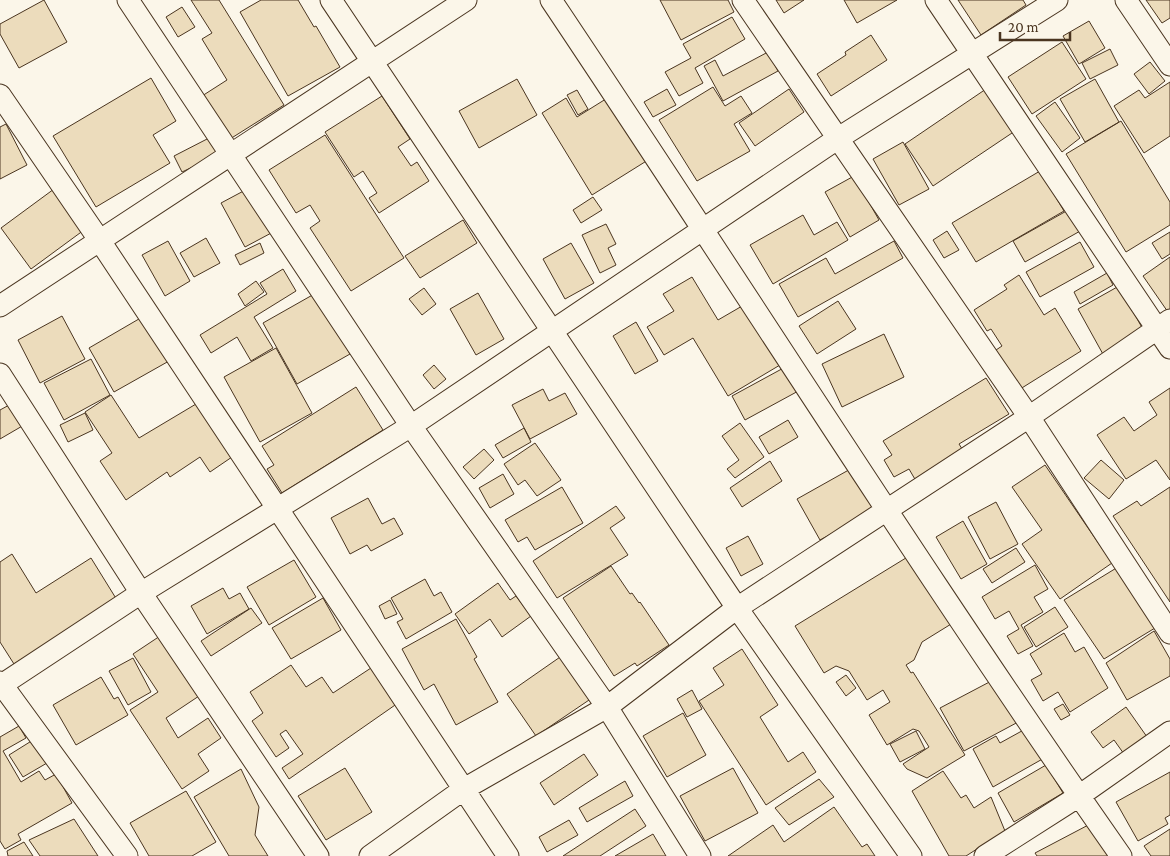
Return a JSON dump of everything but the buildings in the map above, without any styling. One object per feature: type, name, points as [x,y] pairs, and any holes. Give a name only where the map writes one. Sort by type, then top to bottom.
[{"type":"street","points":[[128,0],[410,426],[608,707],[700,856]]},
{"type":"street","points":[[331,0],[737,608],[911,856]]},
{"type":"street","points":[[0,306],[466,0]]},
{"type":"street","points":[[551,0],[704,229],[887,509],[1120,856]]},
{"type":"street","points":[[743,0],[1029,417],[1170,633]]},
{"type":"street","points":[[936,0],[972,55],[1164,325],[1170,348]]},
{"type":"street","points":[[127,856],[1,684],[141,593],[410,426],[837,139],[1057,0]]},
{"type":"street","points":[[1126,0],[1170,65]]},
{"type":"street","points":[[0,95],[100,241],[508,856]]},
{"type":"street","points":[[370,856],[464,789],[608,707],[737,608],[1029,417],[1164,325]]},
{"type":"street","points":[[0,374],[141,593],[318,856]]},
{"type":"street","points":[[985,856],[1079,796],[1170,732]]}]
